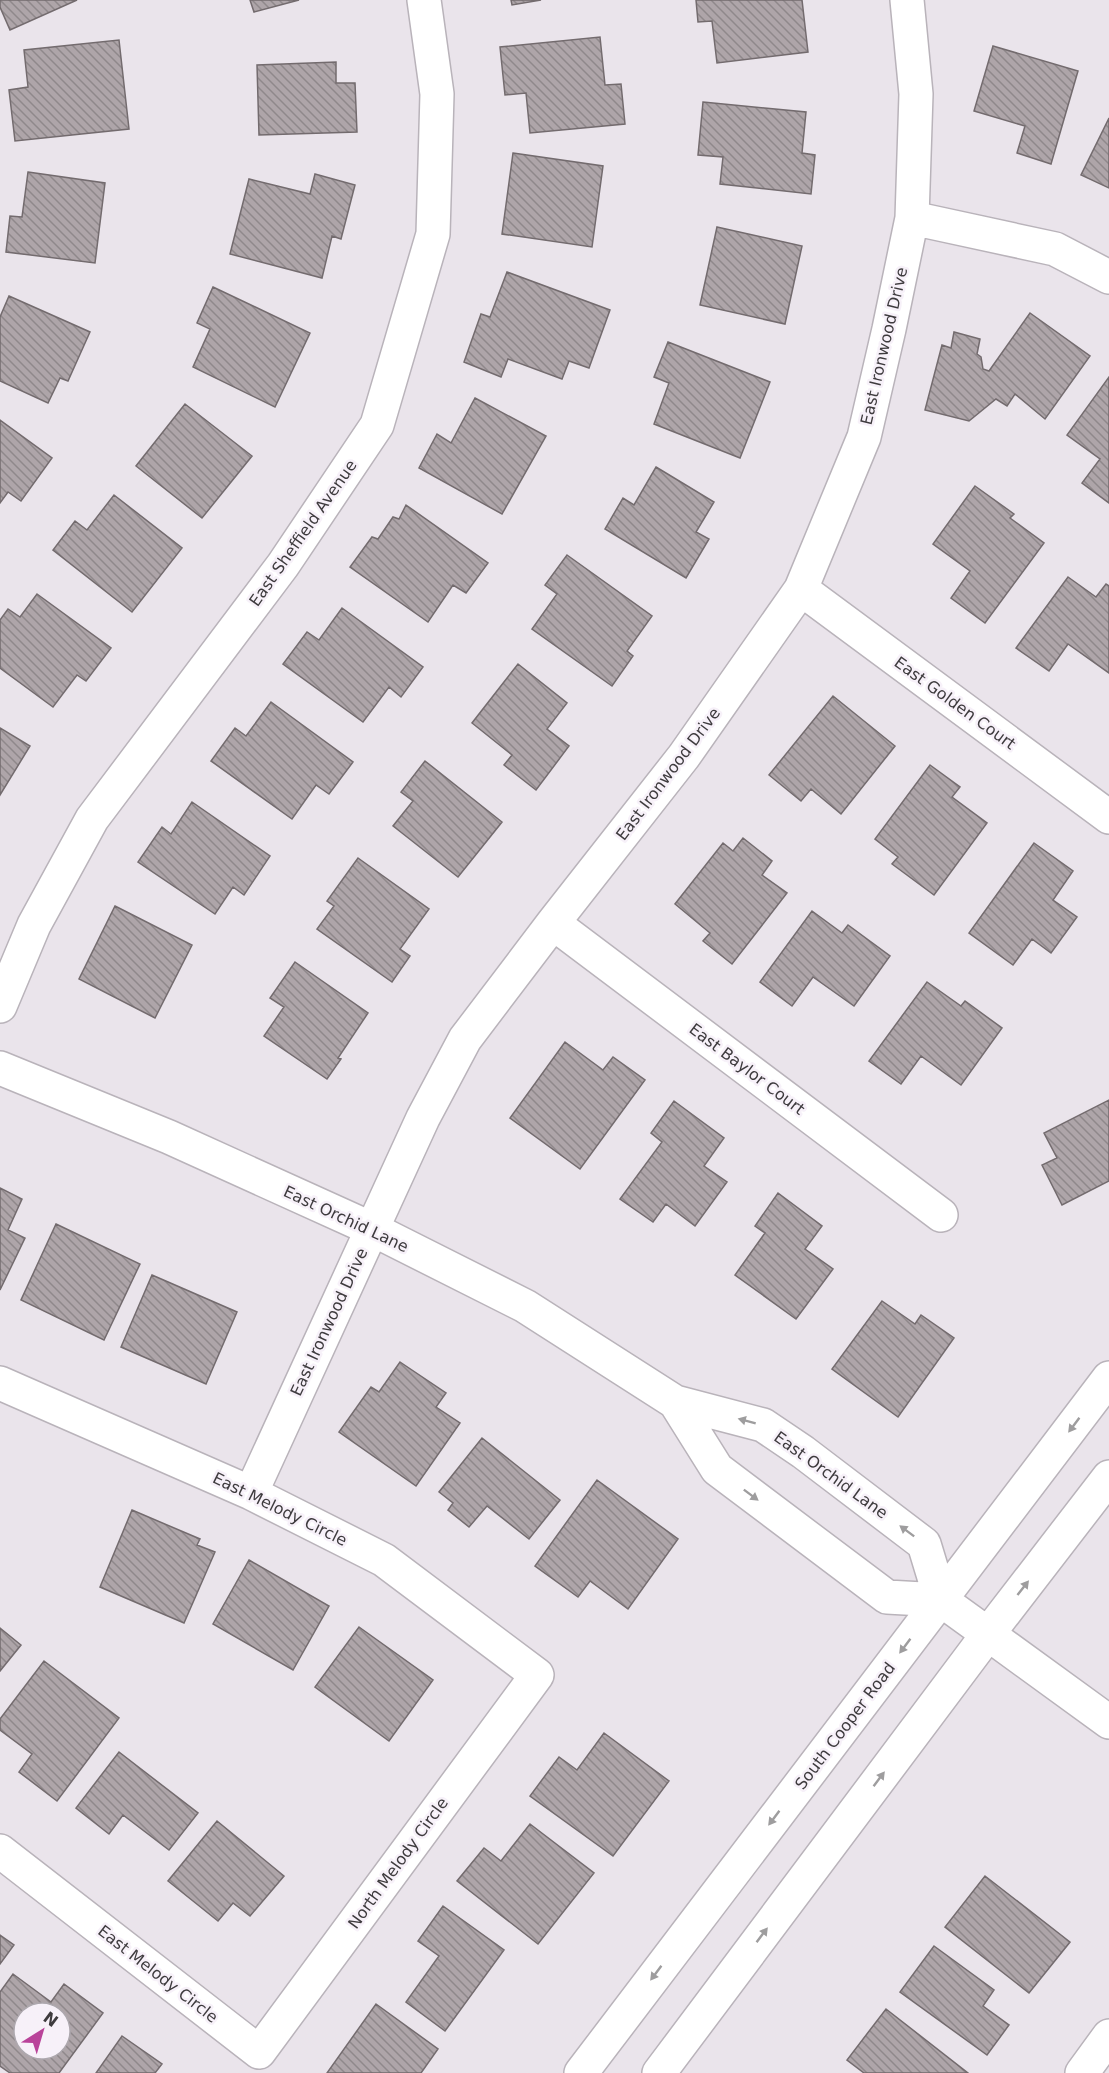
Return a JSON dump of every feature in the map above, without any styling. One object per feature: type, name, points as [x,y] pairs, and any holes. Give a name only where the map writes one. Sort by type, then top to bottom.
[{"type":"street","name":"East Sheffield Avenue","points":[[0,1006],[34,925],[92,819],[283,565],[378,425],[433,234],[438,94],[424,0]]},
{"type":"street","name":"East Ironwood Drive","points":[[252,1493],[423,1118],[465,1039],[684,756],[801,589],[864,437],[912,218],[916,94],[907,0]]},
{"type":"street","points":[[912,218],[1055,249],[1109,277]]},
{"type":"street","name":"East Golden Court","points":[[801,589],[1109,817]]},
{"type":"street","name":"East Baylor Court","points":[[553,923],[942,1215]]},
{"type":"street","name":"East Orchid Lane","points":[[0,1068],[169,1137],[372,1229],[525,1306],[675,1402],[763,1425],[803,1452],[924,1544],[941,1600],[886,1597],[717,1469],[675,1402]]},
{"type":"street","name":"South Cooper Road","points":[[581,2073],[1109,1378]]},
{"type":"street","name":"East Melody Circle","points":[[0,1383],[252,1493],[384,1560],[537,1675]]},
{"type":"street","points":[[659,2073],[1109,1477]]},
{"type":"street","points":[[941,1600],[1109,1722]]},
{"type":"street","name":"North Melody Circle","points":[[259,2052],[537,1675]]},
{"type":"street","name":"East Melody Circle","points":[[0,1851],[259,2052]]},
{"type":"street","points":[[1082,2073],[1109,2036]]},
{"type":"building","points":[[0,0],[77,0],[10,30],[0,7]]},
{"type":"building","points":[[250,0],[299,0],[254,12]]},
{"type":"building","points":[[511,0],[541,0],[512,5]]},
{"type":"building","points":[[696,0],[802,0],[808,52],[717,63],[712,21],[698,22]]},
{"type":"building","points":[[600,37],[605,85],[621,84],[625,124],[530,133],[526,93],[505,95],[500,47]]},
{"type":"building","points":[[119,40],[129,129],[15,141],[9,90],[28,87],[24,50]]},
{"type":"building","points":[[993,46],[1078,71],[1051,164],[1017,153],[1025,126],[974,111]]},
{"type":"building","points":[[336,62],[336,83],[355,83],[357,132],[259,135],[257,65]]},
{"type":"building","points":[[703,102],[806,112],[802,153],[815,155],[811,194],[720,184],[723,157],[698,155]]},
{"type":"building","points":[[1109,118],[1109,188],[1081,175]]},
{"type":"building","points":[[513,153],[603,166],[592,247],[502,234]]},
{"type":"building","points":[[28,172],[105,183],[95,263],[6,252],[10,216],[22,217]]},
{"type":"building","points":[[315,174],[355,185],[341,239],[332,236],[322,278],[230,254],[249,179],[310,194]]},
{"type":"building","points":[[717,227],[802,246],[785,324],[700,305]]},
{"type":"building","points":[[507,272],[610,310],[589,368],[569,361],[562,379],[508,359],[501,377],[464,362],[481,314],[490,317]]},
{"type":"building","points":[[213,287],[310,333],[275,407],[193,367],[210,329],[197,323]]},
{"type":"building","points":[[9,296],[90,332],[68,381],[60,378],[48,403],[0,381],[0,317]]},
{"type":"building","points":[[1030,313],[1090,356],[1045,419],[1015,394],[1007,406],[996,399],[969,421],[925,410],[942,345],[951,348],[954,332],[980,339],[977,354],[981,357],[983,369],[989,371]]},
{"type":"building","points":[[668,342],[770,382],[740,458],[654,424],[669,383],[654,377]]},
{"type":"building","points":[[1109,377],[1109,503],[1082,483],[1100,459],[1067,435]]},
{"type":"building","points":[[475,398],[546,436],[502,514],[419,468],[437,434],[451,443]]},
{"type":"building","points":[[185,404],[252,456],[202,518],[136,466]]},
{"type":"building","points":[[0,420],[52,458],[21,501],[8,492],[0,503]]},
{"type":"building","points":[[656,467],[714,502],[696,532],[709,539],[686,578],[605,529],[623,498],[634,505]]},
{"type":"building","points":[[975,486],[1014,514],[1010,518],[1044,543],[985,623],[951,598],[970,571],[933,544]]},
{"type":"building","points":[[114,495],[182,548],[132,612],[53,550],[75,521],[87,530]]},
{"type":"building","points":[[406,505],[488,563],[466,593],[453,585],[428,622],[350,567],[372,537],[378,539],[393,517],[399,519]]},
{"type":"building","points":[[567,555],[652,616],[627,651],[633,656],[612,686],[532,629],[557,594],[545,585]]},
{"type":"building","points":[[1068,577],[1096,597],[1106,584],[1109,586],[1109,673],[1068,644],[1049,671],[1016,648]]},
{"type":"building","points":[[37,594],[111,648],[86,681],[77,675],[53,707],[0,668],[0,620],[8,609],[20,617]]},
{"type":"building","points":[[342,608],[423,667],[401,697],[389,687],[363,722],[283,664],[307,632],[319,640]]},
{"type":"building","points":[[518,664],[567,703],[547,729],[569,746],[536,790],[504,765],[512,755],[472,723]]},
{"type":"building","points":[[833,696],[895,746],[841,814],[811,789],[801,801],[769,775]]},
{"type":"building","points":[[271,702],[353,762],[329,794],[316,785],[292,819],[211,761],[235,728],[246,736]]},
{"type":"building","points":[[0,728],[30,746],[0,795]]},
{"type":"building","points":[[425,761],[502,822],[458,877],[393,826],[413,801],[401,792]]},
{"type":"building","points":[[930,765],[960,787],[952,797],[987,823],[934,895],[892,864],[898,857],[875,839]]},
{"type":"building","points":[[192,802],[270,856],[244,895],[233,887],[215,914],[138,862],[162,827],[171,834]]},
{"type":"building","points":[[743,838],[772,861],[762,875],[787,893],[732,964],[703,941],[710,933],[675,904],[723,843],[733,851]]},
{"type":"building","points":[[1034,843],[1073,871],[1053,900],[1077,917],[1051,953],[1032,939],[1013,965],[969,933]]},
{"type":"building","points":[[358,858],[429,909],[400,949],[410,956],[392,982],[317,929],[334,906],[327,901]]},
{"type":"building","points":[[115,906],[192,945],[155,1018],[79,979]]},
{"type":"building","points":[[812,911],[842,933],[848,925],[890,956],[854,1006],[813,977],[792,1006],[760,982]]},
{"type":"building","points":[[295,962],[368,1013],[327,1079],[264,1036],[284,1007],[270,998]]},
{"type":"building","points":[[927,982],[961,1006],[965,1001],[1002,1028],[961,1085],[921,1056],[901,1084],[869,1061]]},
{"type":"building","points":[[565,1042],[603,1070],[613,1057],[645,1080],[580,1169],[510,1118]]},
{"type":"building","points":[[1109,1100],[1109,1181],[1062,1205],[1042,1165],[1057,1158],[1044,1133]]},
{"type":"building","points":[[674,1101],[724,1138],[704,1166],[727,1182],[695,1226],[666,1204],[653,1222],[620,1199],[662,1142],[651,1133]]},
{"type":"building","points":[[0,1188],[22,1199],[8,1230],[25,1238],[0,1290]]},
{"type":"building","points":[[778,1193],[822,1226],[805,1249],[833,1269],[796,1319],[735,1275],[765,1233],[755,1226]]},
{"type":"building","points":[[56,1224],[140,1264],[104,1340],[21,1300]]},
{"type":"building","points":[[152,1275],[237,1312],[206,1384],[121,1347]]},
{"type":"building","points":[[882,1301],[915,1324],[921,1315],[954,1338],[898,1417],[832,1369]]},
{"type":"building","points":[[400,1362],[446,1393],[436,1407],[460,1423],[416,1486],[339,1432],[371,1387],[379,1392]]},
{"type":"building","points":[[482,1438],[560,1500],[529,1539],[487,1506],[469,1527],[448,1510],[453,1503],[439,1492]]},
{"type":"building","points":[[597,1480],[678,1539],[628,1609],[590,1581],[578,1597],[535,1566]]},
{"type":"building","points":[[132,1510],[200,1539],[197,1545],[215,1552],[184,1623],[100,1587]]},
{"type":"building","points":[[249,1560],[329,1606],[293,1670],[213,1624]]},
{"type":"building","points":[[359,1627],[433,1680],[389,1741],[315,1687]]},
{"type":"building","points":[[0,1628],[21,1645],[0,1671]]},
{"type":"building","points":[[44,1661],[119,1718],[57,1801],[19,1772],[32,1754],[0,1730],[0,1719]]},
{"type":"building","points":[[604,1733],[669,1781],[613,1856],[530,1796],[559,1757],[577,1770]]},
{"type":"building","points":[[119,1752],[198,1813],[169,1850],[123,1815],[109,1834],[76,1808]]},
{"type":"building","points":[[217,1821],[284,1876],[250,1916],[233,1903],[218,1921],[168,1881]]},
{"type":"building","points":[[530,1824],[594,1873],[538,1944],[457,1881],[484,1848],[501,1861]]},
{"type":"building","points":[[985,1876],[1070,1942],[1029,1993],[945,1927]]},
{"type":"building","points":[[443,1906],[504,1950],[445,2031],[406,2002],[439,1956],[418,1941]]},
{"type":"building","points":[[0,1935],[14,1945],[0,1964]]},
{"type":"building","points":[[934,1946],[994,1990],[983,2006],[1009,2025],[987,2055],[900,1992]]},
{"type":"building","points":[[13,1974],[50,2001],[12,2001],[12,2061],[68,2061],[59,2073],[10,2073],[0,2066],[0,1992]]},
{"type":"building","points":[[64,1984],[103,2013],[72,2055],[72,2001],[52,2001]]},
{"type":"building","points":[[376,2004],[438,2049],[421,2073],[327,2073]]},
{"type":"building","points":[[886,2009],[968,2073],[864,2073],[847,2060]]},
{"type":"building","points":[[122,2036],[162,2064],[155,2073],[96,2073]]}]
